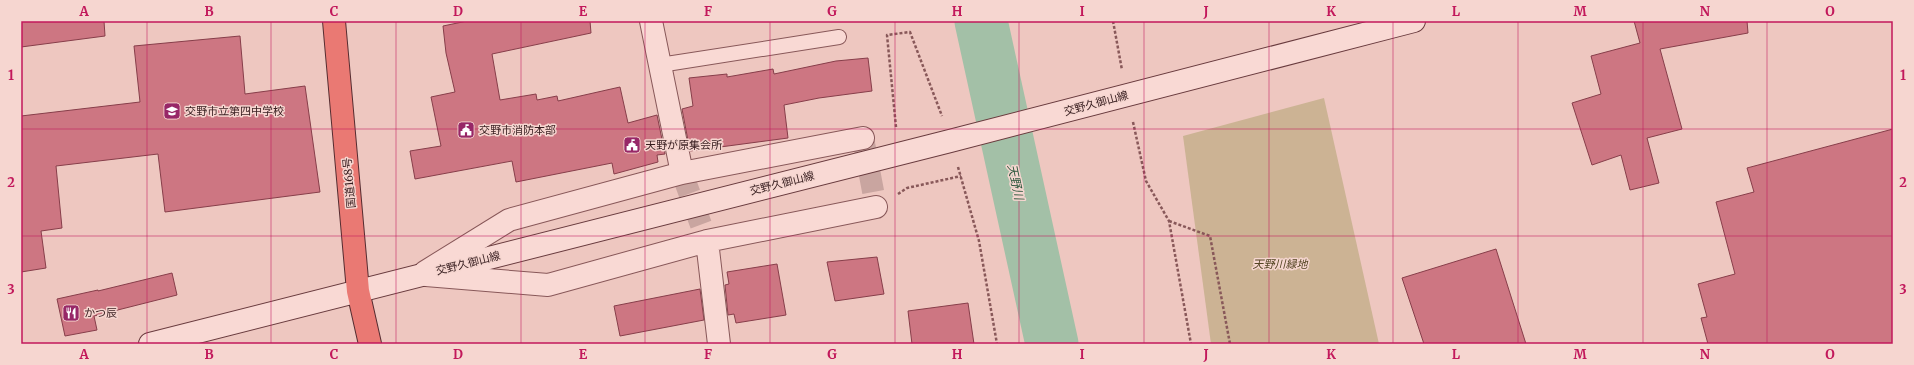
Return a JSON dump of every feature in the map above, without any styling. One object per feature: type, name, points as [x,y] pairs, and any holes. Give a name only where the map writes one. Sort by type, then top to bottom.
[{"type":"highway","name":"国道168号","points":[[334,21],[358,291],[370,344]]},
{"type":"main road","points":[[651,21],[682,173]]},
{"type":"main road","name":"交野久御山線","points":[[150,344],[956,140],[1414,21]]},
{"type":"main road","points":[[421,275],[509,220],[682,173],[864,138]]},
{"type":"main road","points":[[421,275],[548,285],[707,241],[876,207]]},
{"type":"main road","points":[[707,241],[719,344]]},
{"type":"lane","points":[[660,65],[839,37]]},
{"type":"path","points":[[1112,21],[1117,97],[1146,180],[1169,221],[1191,344]]},
{"type":"path","points":[[864,138],[896,131],[887,35],[910,32],[956,140]]},
{"type":"path","points":[[907,188],[961,176],[979,241],[997,344]]},
{"type":"path","points":[[1169,221],[1210,236],[1230,344]]},
{"type":"green space","name":"天野川緑地","points":[[1324,98],[1379,344],[1211,344],[1183,136]]},
{"type":"building","points":[[21,21],[104,21],[105,36],[21,47]]},
{"type":"building","points":[[467,21],[590,21],[591,33],[492,54],[500,100],[536,94],[537,100],[557,96],[558,101],[620,87],[628,123],[657,115],[665,154],[657,155],[658,162],[614,174],[612,163],[516,182],[512,161],[415,179],[410,151],[441,146],[431,97],[455,92],[446,53],[443,26]]},
{"type":"building","points":[[1634,21],[1747,21],[1748,33],[1660,49],[1682,129],[1647,138],[1659,183],[1630,190],[1621,155],[1592,165],[1572,103],[1601,94],[1591,56],[1640,43]]},
{"type":"building","points":[[240,36],[245,94],[305,86],[320,192],[165,212],[158,154],[56,166],[62,228],[41,231],[46,268],[21,272],[21,116],[140,102],[134,46]]},
{"type":"building","points":[[868,58],[872,91],[819,98],[784,105],[788,138],[690,151],[682,109],[693,106],[689,78],[727,74],[727,77],[773,69],[774,74],[836,61]]},
{"type":"building","points":[[1893,129],[1893,344],[1708,344],[1701,318],[1707,317],[1698,284],[1735,274],[1716,202],[1754,192],[1747,168]]},
{"type":"building","points":[[1496,249],[1526,344],[1424,344],[1402,278]]},
{"type":"building","points":[[877,257],[884,294],[835,301],[827,262]]},
{"type":"building","points":[[777,264],[786,315],[736,323],[734,314],[728,315],[725,285],[729,284],[727,272]]},
{"type":"building","points":[[172,273],[177,295],[94,316],[97,330],[65,336],[57,299],[98,291]]},
{"type":"building","points":[[700,289],[704,320],[620,336],[614,306]]},
{"type":"building","points":[[968,303],[974,344],[912,344],[908,311]]},
{"type":"waterway","name":"天野川","points":[[981,21],[1052,344]]},
{"type":"tunnel","points":[[863,138],[876,207]]},
{"type":"tunnel","points":[[682,173],[707,241]]},
{"type":"place","name":"交野市立第四中学校","points":[[172,111]]},
{"type":"place","name":"交野市消防本部","points":[[466,130]]},
{"type":"place","name":"天野が原集会所","points":[[632,145]]},
{"type":"place","name":"かつ辰","points":[[71,313]]}]
